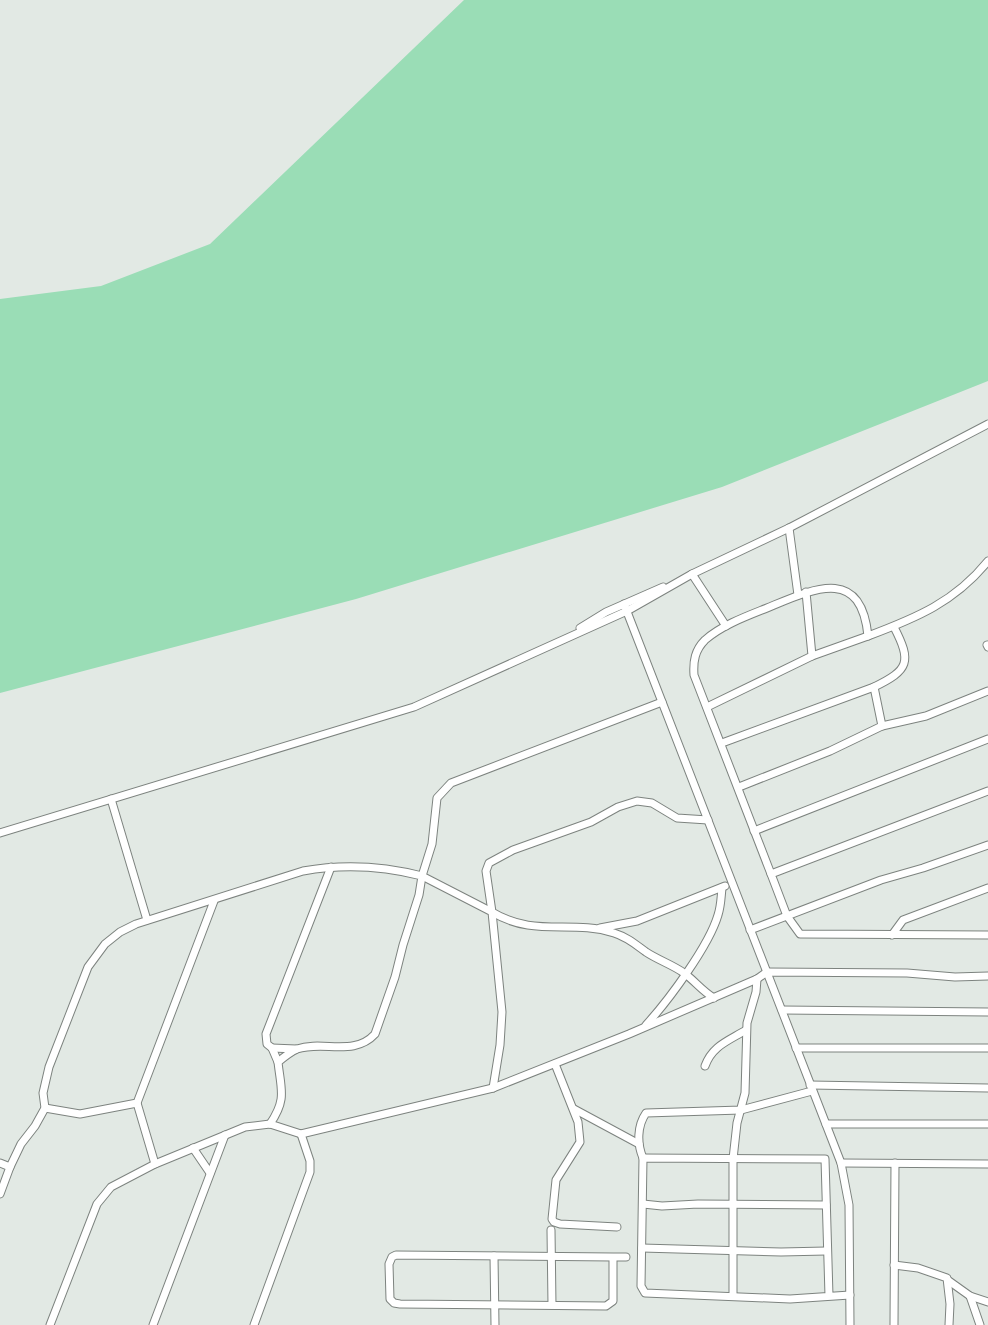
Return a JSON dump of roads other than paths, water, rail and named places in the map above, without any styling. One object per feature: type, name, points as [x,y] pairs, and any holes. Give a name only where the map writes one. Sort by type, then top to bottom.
[{"type":"street","points":[[0,833],[414,707],[612,618],[625,607],[639,604],[692,574],[789,528],[988,425]]},
{"type":"street","points":[[789,528],[798,595]]},
{"type":"street","points":[[707,708],[812,656],[931,611],[965,586],[988,561]]},
{"type":"street","points":[[692,574],[726,626]]},
{"type":"street","points":[[564,638],[677,583]]},
{"type":"street","points":[[869,636],[860,602],[834,588],[798,595],[726,626],[706,639],[695,655],[694,675],[786,916],[796,931],[803,935],[988,935]]},
{"type":"street","points":[[807,592],[812,656]]},
{"type":"street","points":[[632,622],[639,604]]},
{"type":"street","points":[[625,607],[839,1159],[849,1205],[850,1325]]},
{"type":"street","points":[[612,618],[632,622]]},
{"type":"street","points":[[722,743],[874,687],[901,673],[905,664],[904,646],[894,627]]},
{"type":"street","points":[[874,687],[882,726]]},
{"type":"street","points":[[739,787],[830,751],[882,726],[926,716],[988,691]]},
{"type":"street","points":[[331,867],[266,1034],[267,1045],[272,1048],[358,1045],[369,1041],[375,1034],[395,978],[419,895],[432,844],[437,798],[451,783],[662,702]]},
{"type":"street","points":[[754,831],[988,739]]},
{"type":"street","points":[[771,874],[988,791]]},
{"type":"street","points":[[111,799],[147,920]]},
{"type":"street","points":[[493,1088],[502,1012],[487,867],[492,861],[513,850],[591,822],[618,807],[636,801],[652,803],[677,818],[708,820]]},
{"type":"street","points":[[750,930],[881,880],[988,845]]},
{"type":"street","points":[[0,1194],[21,1144],[45,1108],[43,1093],[49,1067],[88,967],[96,954],[120,932],[147,920],[214,901],[289,875],[331,867],[400,871],[422,876],[518,925],[596,929],[627,938],[685,974],[714,998]]},
{"type":"street","points":[[596,929],[636,920],[732,883]]},
{"type":"street","points":[[643,1028],[685,974],[710,934],[718,915],[722,888]]},
{"type":"street","points":[[892,935],[903,920],[988,888]]},
{"type":"street","points":[[155,1164],[137,1103],[214,901]]},
{"type":"street","points":[[50,1325],[103,1194],[155,1164],[245,1127],[270,1124],[301,1134],[493,1088],[714,998],[767,972],[988,976]]},
{"type":"street","points":[[733,1296],[733,1159],[745,1093],[746,1030],[757,979]]},
{"type":"street","points":[[782,1010],[988,1012]]},
{"type":"street","points":[[705,1066],[715,1047],[746,1030]]},
{"type":"street","points":[[270,1124],[282,1105],[283,1094],[278,1062],[272,1048]]},
{"type":"street","points":[[796,1048],[988,1048]]},
{"type":"street","points":[[278,1062],[299,1049]]},
{"type":"street","points":[[555,1064],[574,1109],[580,1142],[556,1180],[552,1219],[560,1224],[617,1227]]},
{"type":"street","points":[[850,1295],[790,1299],[645,1293],[641,1286],[643,1158],[639,1144],[640,1126],[646,1113],[741,1110],[811,1088],[988,1088]]},
{"type":"street","points":[[45,1108],[80,1114],[137,1103]]},
{"type":"street","points":[[574,1109],[639,1144]]},
{"type":"street","points":[[825,1124],[988,1124]]},
{"type":"street","points":[[254,1325],[310,1171],[310,1161],[301,1134]]},
{"type":"street","points":[[153,1325],[225,1135]]},
{"type":"street","points":[[192,1148],[210,1172]]},
{"type":"street","points":[[643,1158],[839,1159],[895,1163],[988,1164]]},
{"type":"street","points":[[825,1159],[829,1296]]},
{"type":"street","points":[[0,1163],[10,1167]]},
{"type":"street","points":[[894,1325],[895,1163]]},
{"type":"street","points":[[643,1204],[826,1205]]},
{"type":"street","points":[[551,1230],[552,1306]]},
{"type":"street","points":[[642,1248],[827,1251]]},
{"type":"street","points":[[613,1257],[613,1296],[611,1304],[606,1306],[394,1303],[390,1299],[389,1264],[396,1255],[626,1257]]},
{"type":"street","points":[[495,1256],[495,1325]]},
{"type":"street","points":[[894,1265],[944,1276],[970,1296],[988,1302]]},
{"type":"street","points":[[949,1281],[949,1325]]},
{"type":"street","points":[[970,1296],[980,1325]]}]
